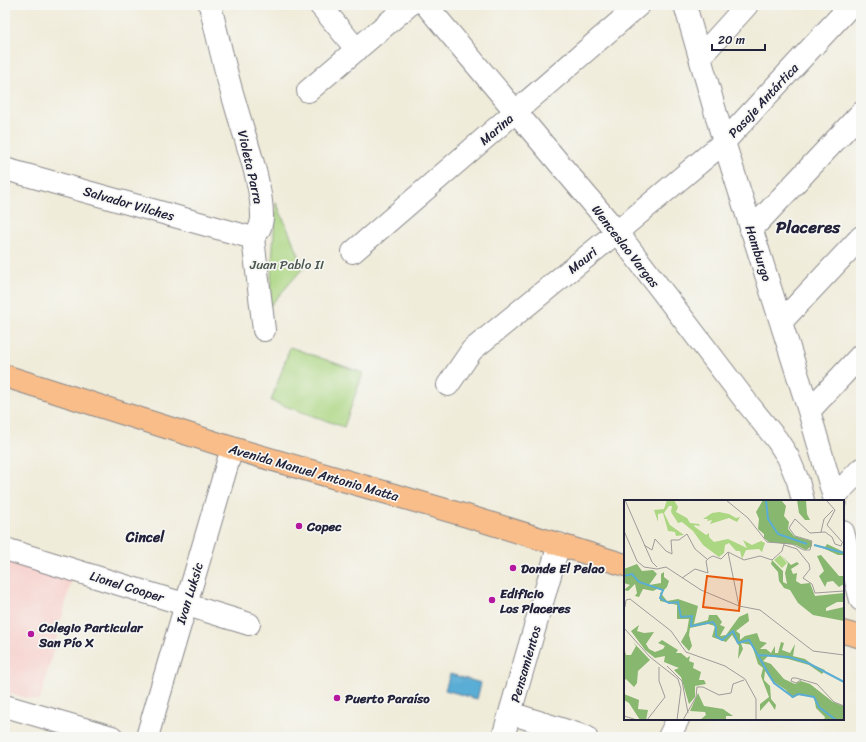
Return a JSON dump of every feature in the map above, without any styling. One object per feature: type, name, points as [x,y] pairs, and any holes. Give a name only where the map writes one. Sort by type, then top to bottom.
[{"type":"main road","name":"Avenida Manuel Antonio Matta","points":[[5,376],[232,448],[624,564]]},
{"type":"main road","points":[[844,632],[861,637]]},
{"type":"street","name":"Violeta Parra","points":[[210,5],[225,69],[259,192],[262,219],[260,229],[253,238]]},
{"type":"street","points":[[320,5],[357,50]]},
{"type":"street","points":[[308,91],[409,5]]},
{"type":"street","name":"Wenceslao Vargas","points":[[426,5],[617,232],[781,446],[788,457],[798,482],[803,500]]},
{"type":"street","name":"Hamburgo","points":[[685,5],[724,142],[809,411],[834,499]]},
{"type":"street","points":[[700,57],[747,5]]},
{"type":"street","name":"Pasaje Antártica","points":[[724,142],[851,5]]},
{"type":"street","name":"Marina","points":[[353,252],[516,112],[626,9]]},
{"type":"street","points":[[751,230],[861,113]]},
{"type":"street","name":"Mauri","points":[[448,385],[472,350],[617,232],[724,142]]},
{"type":"street","name":"Salvador Vilches","points":[[5,169],[253,238]]},
{"type":"street","points":[[781,322],[861,237]]},
{"type":"street","points":[[253,238],[264,330]]},
{"type":"street","points":[[809,411],[861,355]]},
{"type":"street","name":"Ivan Luksic","points":[[147,737],[232,448]]},
{"type":"street","points":[[834,499],[861,469]]},
{"type":"street","points":[[844,535],[860,589]]},
{"type":"street","name":"Pensamientos","points":[[503,737],[559,544]]},
{"type":"street","name":"Lionel Cooper","points":[[5,549],[248,624]]},
{"type":"street","points":[[5,706],[112,737]]},
{"type":"street","points":[[510,713],[586,737]]},
{"type":"street","points":[[669,737],[678,720]]},
{"type":"shaded area","name":"Colegio Particular San Pío X","points":[[5,555],[73,575],[40,701],[5,693]]},
{"type":"green space","name":"Juan Pablo II","points":[[276,202],[304,267],[269,307]]},
{"type":"green space","points":[[290,347],[363,373],[344,427],[271,401]]},
{"type":"water","points":[[450,674],[481,683],[477,699],[445,690]]},
{"type":"place","name":"Copec","points":[[299,526]]},
{"type":"place","name":"Donde El Pelao","points":[[513,568]]},
{"type":"place","name":"Edificio Los Placeres","points":[[492,600]]},
{"type":"place","name":"Colegio Particular San Pío X","points":[[31,634]]},
{"type":"place","name":"Puerto Paraíso","points":[[337,698]]},
{"type":"district","name":"Placeres","points":[[808,227]]},
{"type":"district","name":"Cincel","points":[[145,537]]}]
